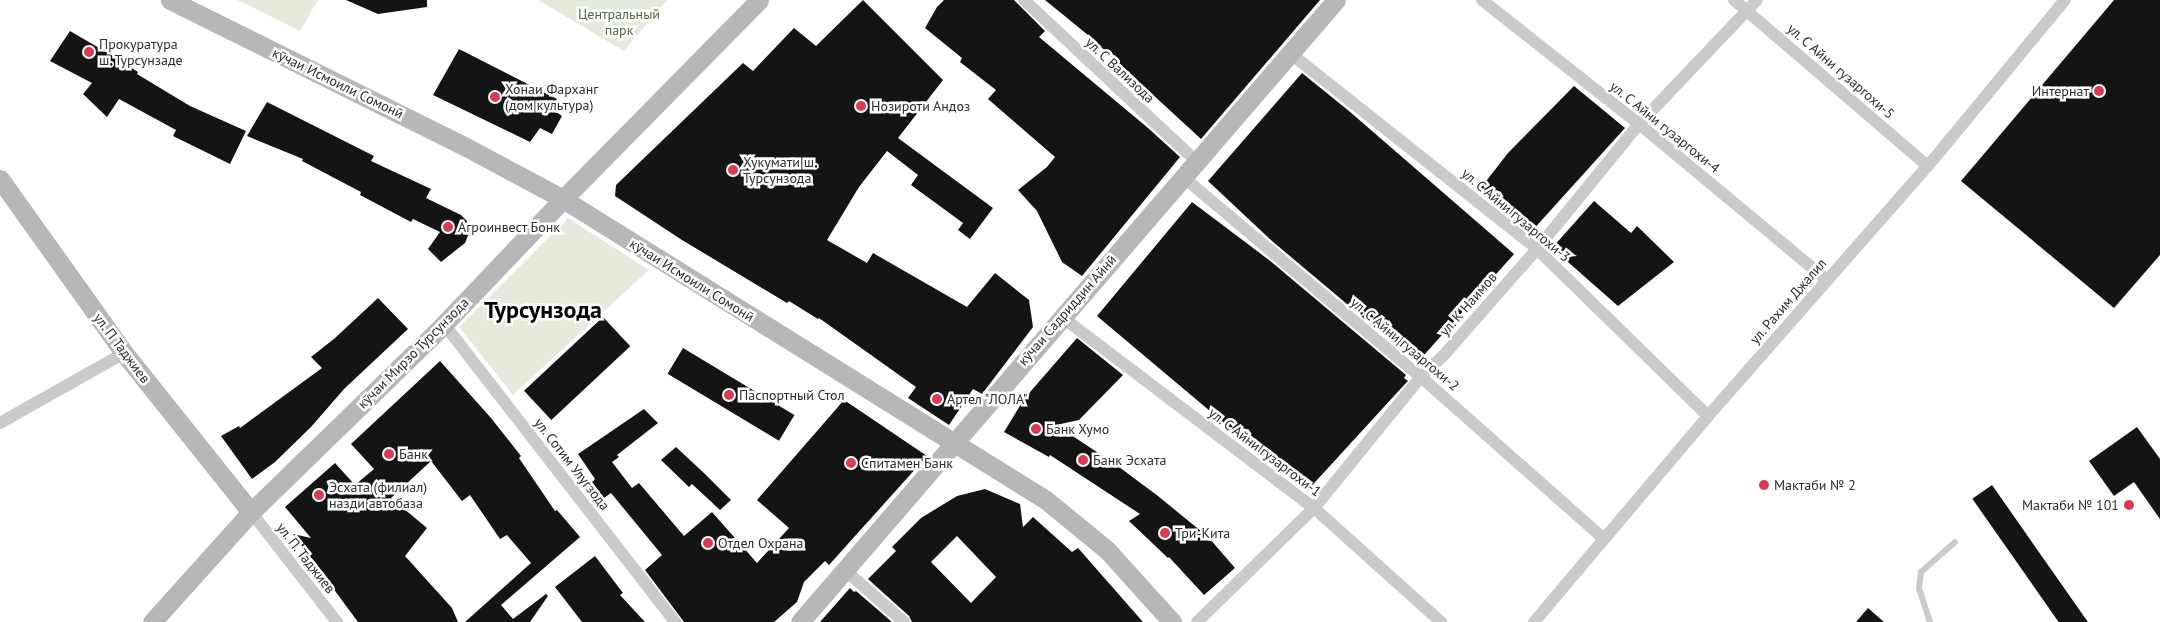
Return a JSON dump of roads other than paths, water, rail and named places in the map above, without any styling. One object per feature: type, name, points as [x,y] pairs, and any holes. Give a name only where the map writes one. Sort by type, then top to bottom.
[{"type":"street","name":"кӯчаи Исмоили Сомонӣ","points":[[170,0],[466,147],[562,199],[1046,500],[1100,544],[1172,622]]},
{"type":"street","name":"кӯчаи Мирзо Турсунзода","points":[[152,622],[251,512],[444,324],[562,199],[759,0]]},
{"type":"street","name":"ул. С Вализода","points":[[1024,0],[1196,161]]},
{"type":"street","name":"кӯчаи Садриддин Айнӣ","points":[[800,622],[1182,176],[1336,0]]},
{"type":"street","name":"ул. С Айни гузаргохи-4","points":[[1482,0],[1639,124],[1827,280]]},
{"type":"street","name":"ул. С Айни гузаргохи-5","points":[[1734,0],[1928,166]]},
{"type":"street","name":"ул. К Наимов","points":[[1197,622],[1314,508],[1421,377],[1443,356],[1537,249],[1639,124],[1757,0]]},
{"type":"street","name":"ул. Рахим Джалил","points":[[1534,622],[1708,416],[1928,166],[2064,0]]},
{"type":"street","name":"ул. С Айни гузаргохи-3","points":[[1290,53],[1537,249],[1708,416]]},
{"type":"street","name":"ул. С Айни гузаргохи-2","points":[[1182,176],[1421,377],[1604,539]]},
{"type":"street","name":"ул. П Таджиев","points":[[0,179],[124,353],[251,512]]},
{"type":"street","name":"ул. С Айни гузаргохи-1","points":[[1062,316],[1314,508],[1441,622]]},
{"type":"street","name":"ул. Сотим Улугзода","points":[[444,324],[675,622]]},
{"type":"street","points":[[0,423],[124,353]]},
{"type":"street","name":"ул. П. Таджиев","points":[[251,512],[337,622]]},
{"type":"street","points":[[845,570],[904,622]]},
{"type":"lane","points":[[1930,622],[1919,588],[1921,572],[1955,542]]},
{"type":"place","name":"Прокуратура ш. Турсунзаде","points":[[89,52]]},
{"type":"place","name":"Интернат","points":[[2099,91]]},
{"type":"place","name":"Хонаи Фарханг (дом культура)","points":[[495,97]]},
{"type":"place","name":"Нозироти Андоз","points":[[861,106]]},
{"type":"place","name":"Хукумати ш. Турсунзода","points":[[733,170]]},
{"type":"place","name":"Агроинвест Бонк","points":[[448,227]]},
{"type":"place","name":"Паспортный Стол","points":[[729,395]]},
{"type":"place","name":"Артел \"ЛОЛА\"","points":[[937,399]]},
{"type":"place","name":"Банк Хумо","points":[[1036,429]]},
{"type":"place","name":"Банк","points":[[389,454]]},
{"type":"place","name":"Банк Эсхата","points":[[1083,460]]},
{"type":"place","name":"Спитамен Банк","points":[[851,463]]},
{"type":"place","name":"Мактаби № 2","points":[[1764,485]]},
{"type":"place","name":"Эсхата (филиал) назди автобаза","points":[[319,495]]},
{"type":"place","name":"Мактаби № 101","points":[[2129,505]]},
{"type":"place","name":"Три-Кита","points":[[1165,533]]},
{"type":"place","name":"Отдел Охрана","points":[[708,543]]},
{"type":"district","name":"Турсунзода","points":[[543,310]]},
{"type":"park label","name":"Центральный парк","points":[[619,22]]}]
